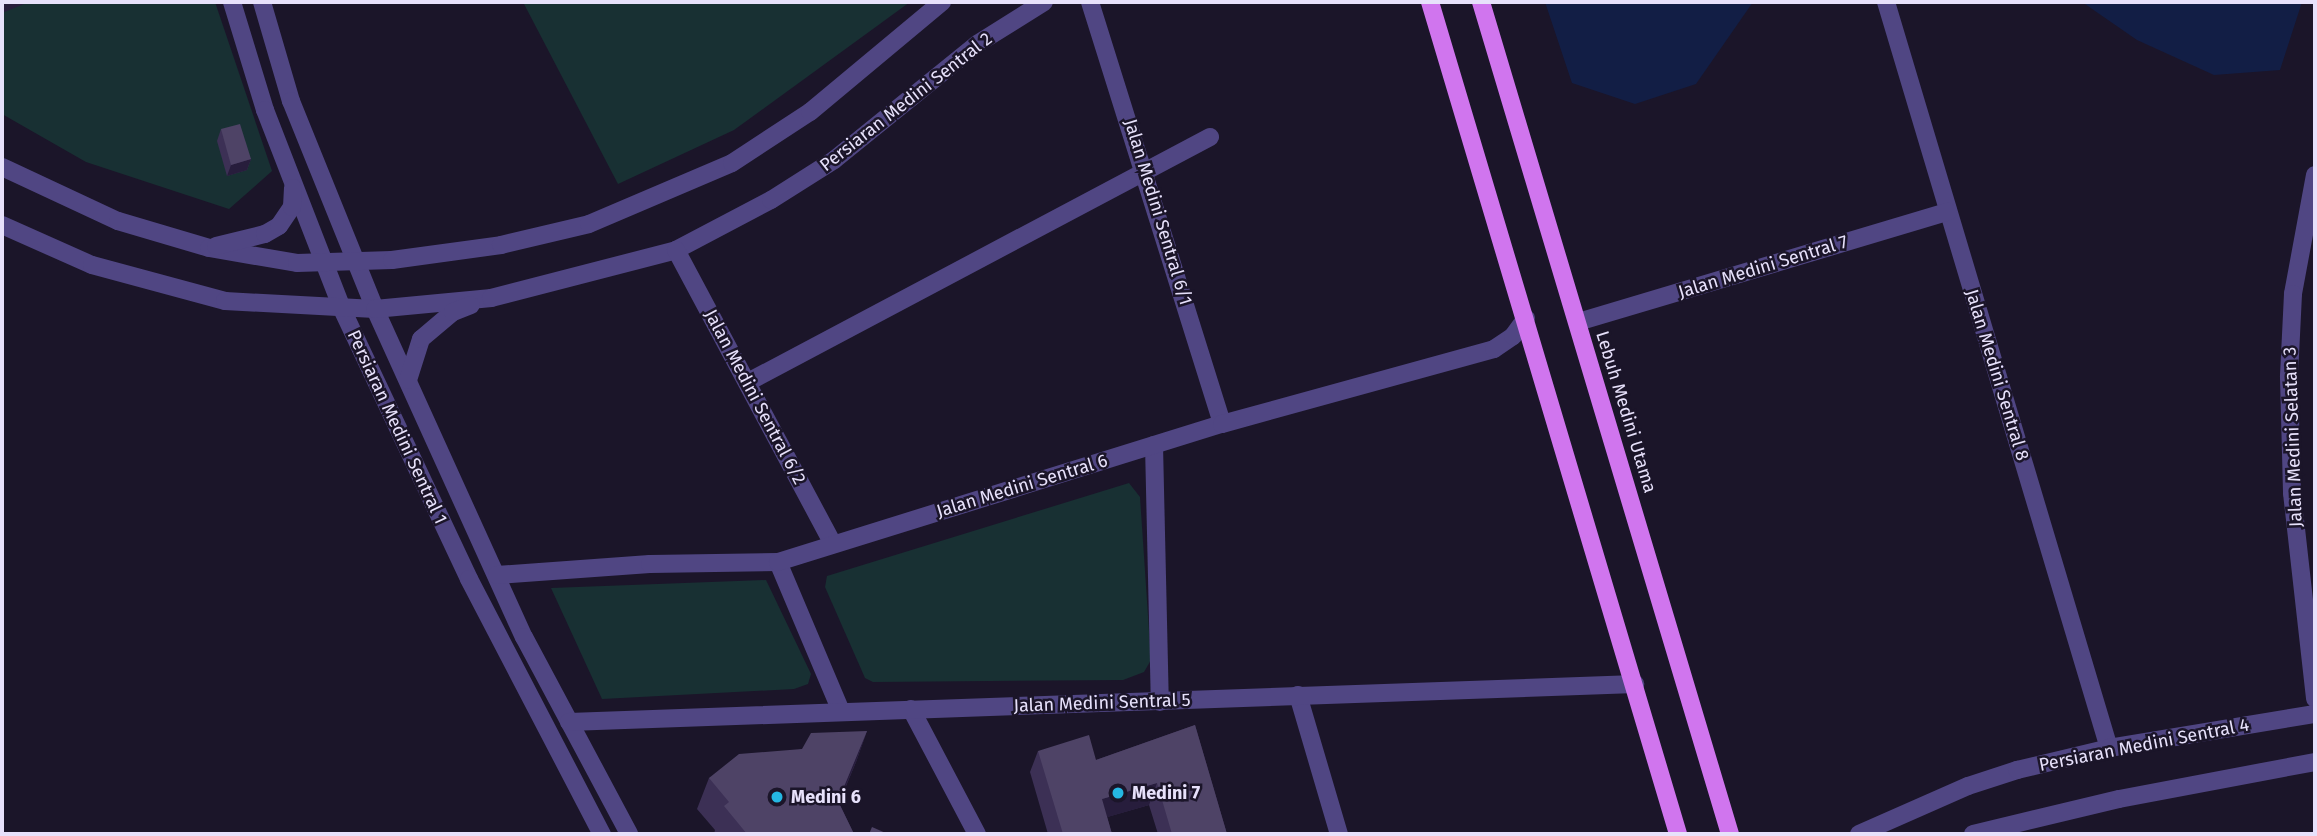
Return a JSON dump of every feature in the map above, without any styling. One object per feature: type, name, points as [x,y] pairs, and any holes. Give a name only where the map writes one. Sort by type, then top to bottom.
[{"type":"main road","points":[[1430,2],[1678,834]]},
{"type":"main road","name":"Lebuh Medini Utama","points":[[1481,2],[1730,834]]},
{"type":"street","name":"Persiaran Medini Sentral 1","points":[[232,2],[293,184],[342,309],[469,579],[603,834]]},
{"type":"street","name":"Persiaran Medini Sentral 1","points":[[262,2],[291,101],[375,309],[497,575],[569,722],[629,834]]},
{"type":"street","points":[[2,167],[118,220],[209,248],[326,264],[501,245],[589,224],[662,196],[732,163],[810,112],[943,2]]},
{"type":"street","name":"Persiaran Medini Sentral 2","points":[[2,225],[92,265],[146,283],[225,300],[375,309],[491,298],[676,250],[771,200],[834,160],[977,44],[1044,2]]},
{"type":"street","name":"Jalan Medini Sentral 6/1","points":[[1090,2],[1145,167],[1222,424]]},
{"type":"street","name":"Jalan Medini Sentral 8","points":[[1886,2],[2109,748]]},
{"type":"street","points":[[748,382],[1145,167],[1210,137]]},
{"type":"street","name":"Jalan Medini Selatan 3","points":[[2315,175],[2293,294],[2289,377],[2292,494],[2315,699]]},
{"type":"street","points":[[209,248],[265,234],[279,226],[292,207],[293,184]]},
{"type":"street","name":"Jalan Medini Sentral 7","points":[[1578,322],[1948,212]]},
{"type":"street","name":"Jalan Medini Sentral 6/2","points":[[676,250],[833,544]]},
{"type":"street","points":[[408,380],[421,339],[453,312],[491,298]]},
{"type":"street","name":"Jalan Medini Sentral 6","points":[[497,575],[650,564],[778,562],[1222,424],[1494,349],[1513,336],[1526,318]]},
{"type":"street","points":[[1154,445],[1160,702]]},
{"type":"street","points":[[778,562],[842,711]]},
{"type":"street","name":"Jalan Medini Sentral 5","points":[[569,722],[1635,684]]},
{"type":"street","points":[[1298,695],[1339,834]]},
{"type":"street","points":[[911,709],[977,834]]},
{"type":"street","name":"Persiaran Medini Sentral 4","points":[[1859,834],[1968,786],[2109,748],[2315,714]]},
{"type":"street","points":[[1973,834],[2106,802],[2315,762]]},
{"type":"green space","points":[[2,2],[215,2],[272,171],[229,209],[86,162],[2,114]]},
{"type":"green space","points":[[523,2],[910,2],[734,130],[618,184]]},
{"type":"green space","points":[[1129,483],[1140,497],[1151,660],[1144,672],[1123,680],[873,682],[865,678],[825,587],[827,576]]},
{"type":"green space","points":[[766,580],[811,674],[808,684],[794,689],[602,699],[551,588]]},
{"type":"water","points":[[1545,2],[1753,2],[1696,84],[1635,104],[1572,83]]},
{"type":"water","points":[[2082,2],[2302,2],[2280,70],[2214,75],[2137,40]]},
{"type":"building","points":[[240,124],[251,159],[231,165],[221,129]]},
{"type":"building","name":"Medini 7","points":[[1195,725],[1227,834],[1172,834],[1157,783],[1102,799],[1112,834],[1063,834],[1038,751],[1089,735],[1096,760]]},
{"type":"building","points":[[867,731],[838,801],[854,834],[747,834],[724,806],[729,802],[709,778],[739,754],[802,749],[811,733]]},
{"type":"building","points":[[872,827],[888,834],[869,834]]},
{"type":"place","name":"Medini 7","points":[[1118,793]]},
{"type":"place","name":"Medini 6","points":[[777,797]]}]
